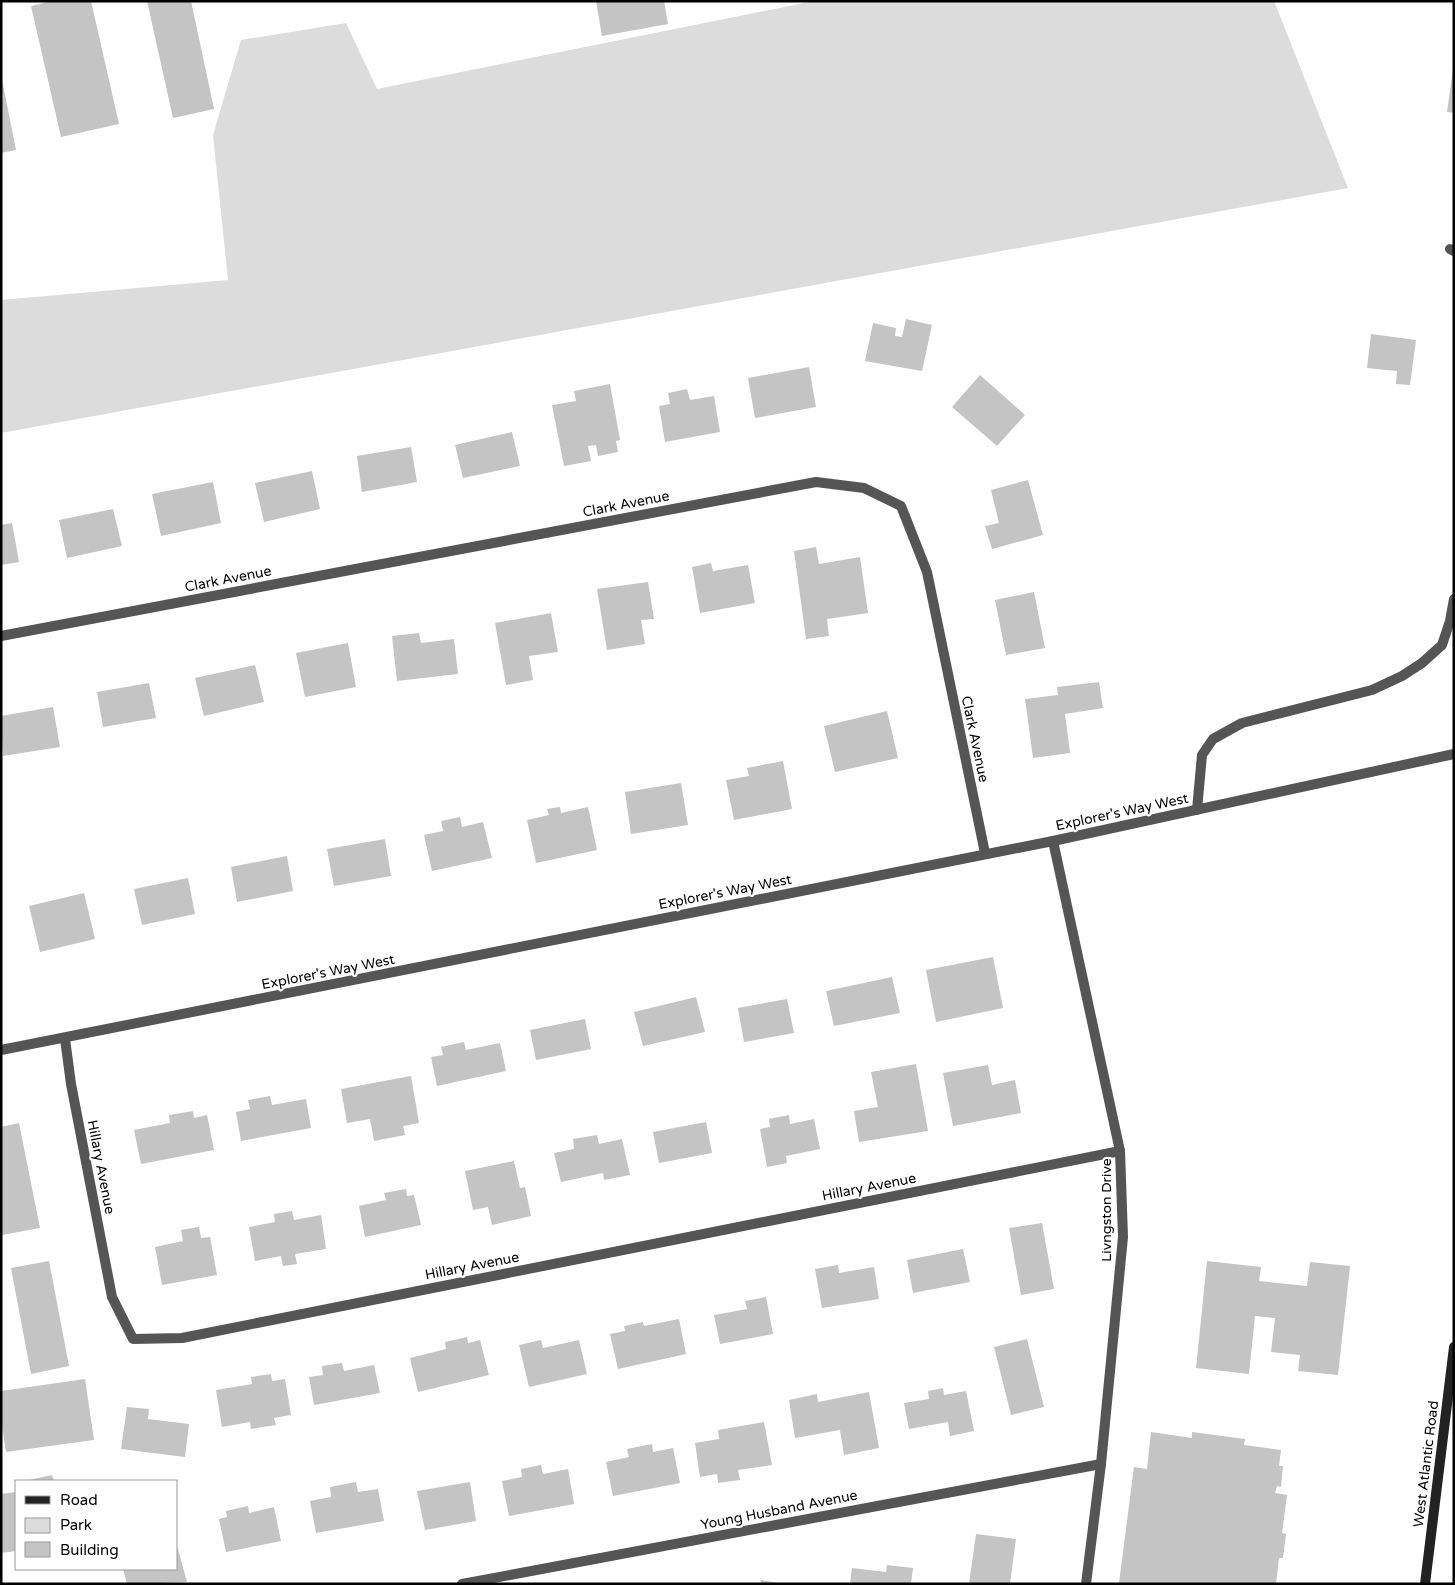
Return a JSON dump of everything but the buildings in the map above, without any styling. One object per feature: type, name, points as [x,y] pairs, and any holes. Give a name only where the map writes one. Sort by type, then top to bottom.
[{"type":"main road","name":"West Atlantic Road","points":[[1425,1584],[1454,1347]]},
{"type":"street","name":"Clark Avenue","points":[[1,636],[816,482],[864,488],[901,506],[927,572],[985,853]]},
{"type":"street","points":[[1197,810],[1202,755],[1214,739],[1242,723],[1372,690],[1402,676],[1422,663],[1442,644],[1450,621],[1454,599]]},
{"type":"street","name":"Explorer's Way West","points":[[1,1050],[65,1039],[985,853],[1053,841],[1454,754]]},
{"type":"street","name":"Livngston Drive","points":[[1053,841],[1120,1151],[1123,1237],[1101,1464],[1086,1584]]},
{"type":"street","name":"Hillary Avenue","points":[[65,1039],[71,1084],[112,1297],[133,1339],[182,1338],[1120,1151]]},
{"type":"street","name":"Young Husband Avenue","points":[[462,1584],[1101,1464]]},
{"type":"green space","points":[[814,1],[1274,1],[1348,188],[1,433],[1,300],[228,280],[213,135],[241,40],[346,23],[377,89]]}]
